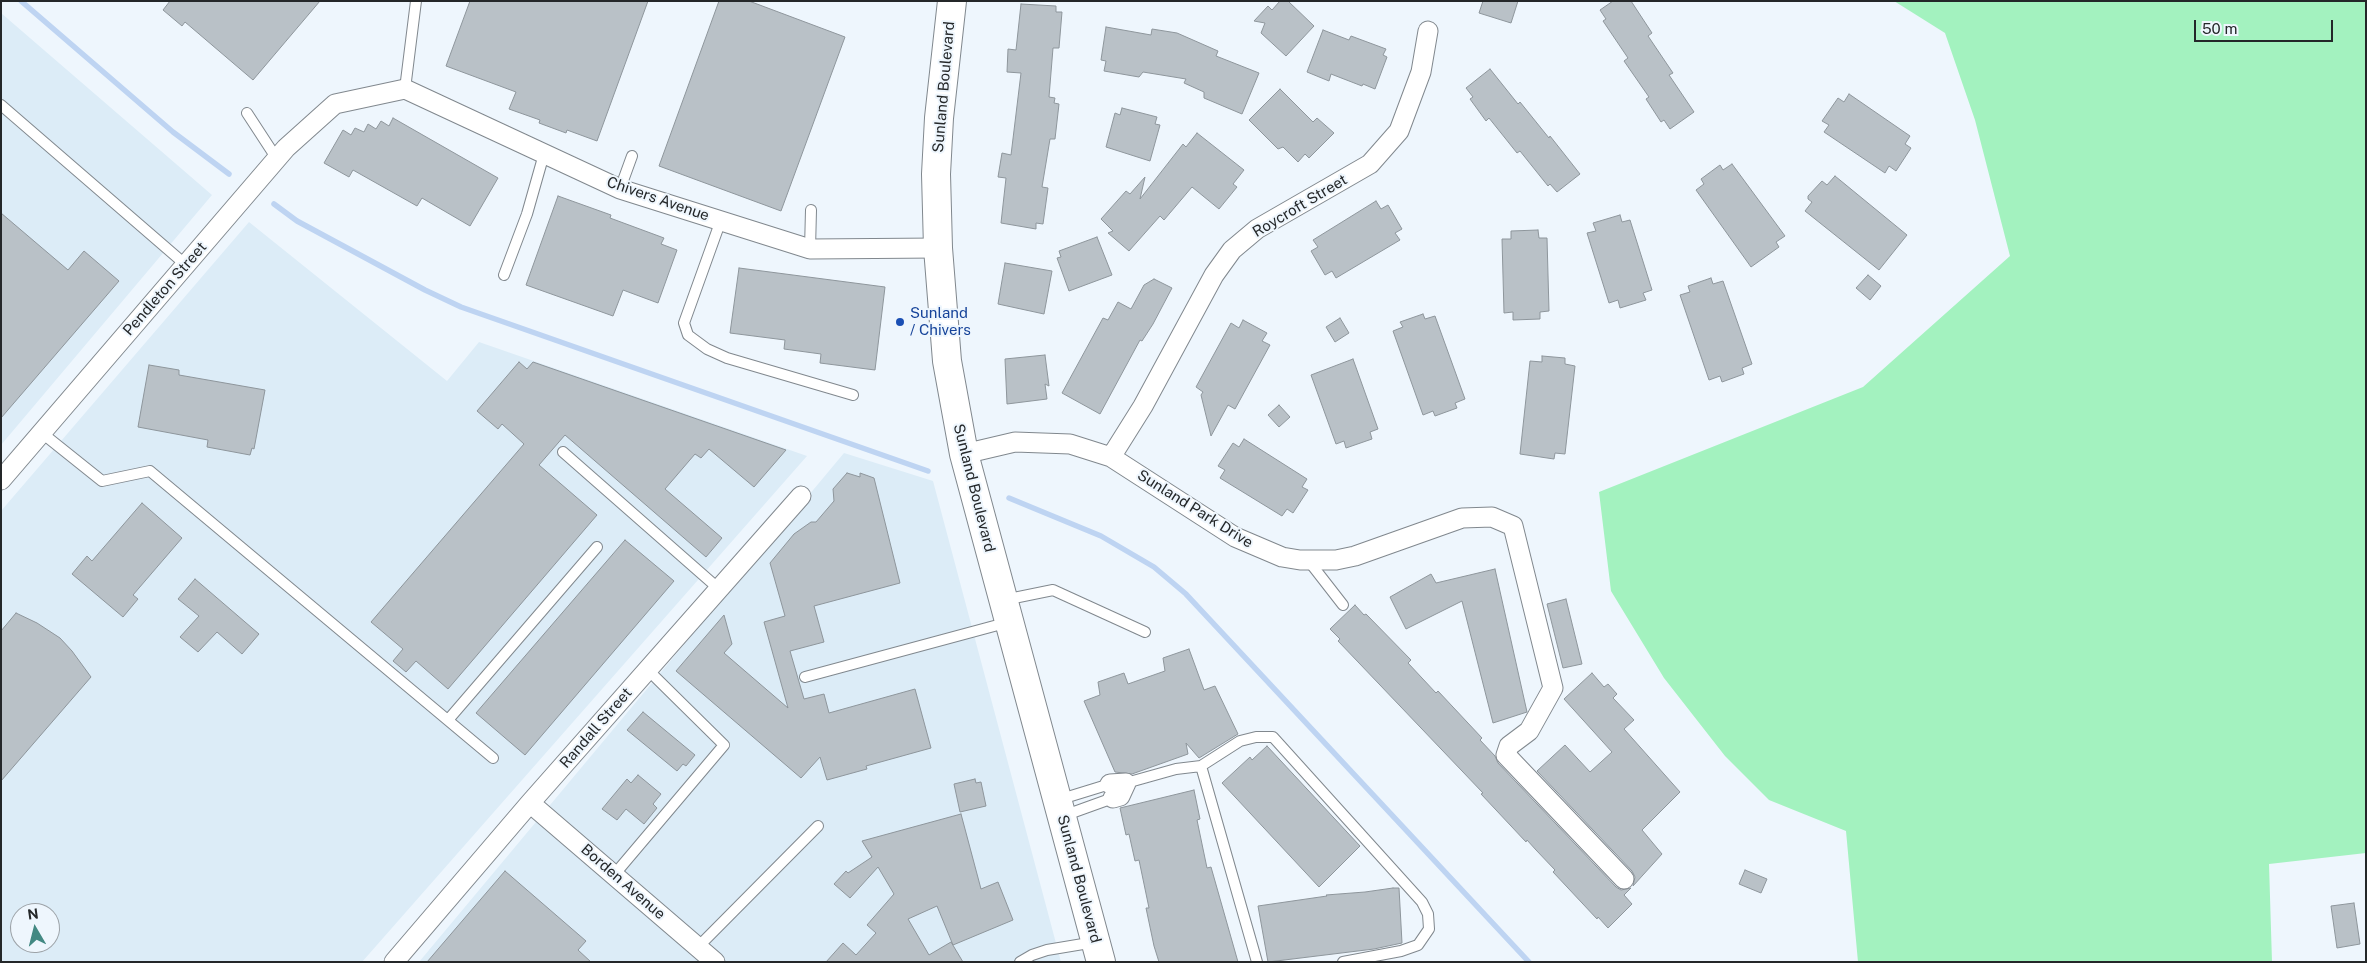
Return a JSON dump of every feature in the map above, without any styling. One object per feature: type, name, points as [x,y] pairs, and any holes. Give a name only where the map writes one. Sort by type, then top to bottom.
[{"type":"main road","name":"Sunland Boulevard","points":[[952,1],[939,118],[936,174],[938,248],[947,361],[964,454],[1098,952]]},
{"type":"street","name":"Roycroft Street","points":[[1111,456],[1143,406],[1214,275],[1232,250],[1257,229],[1370,164],[1399,131],[1420,72],[1428,31]]},
{"type":"street","name":"Pendleton Street","points":[[1,480],[286,148],[335,104],[405,89]]},
{"type":"street","name":"Chivers Avenue","points":[[405,89],[620,189],[810,249],[938,248]]},
{"type":"street","name":"Sunland Park Drive","points":[[964,454],[1015,442],[1070,444],[1111,456],[1235,538],[1282,557],[1308,560],[1336,560],[1355,556],[1462,518],[1492,517],[1513,526],[1553,688],[1530,731],[1509,746],[1506,755],[1624,879]]},
{"type":"street","name":"Randall Street","points":[[394,962],[530,802],[801,496]]},
{"type":"street","name":"Borden Avenue","points":[[530,802],[715,962]]},
{"type":"lane","points":[[405,89],[416,1]]},
{"type":"lane","points":[[1,105],[186,265]]},
{"type":"lane","points":[[247,113],[277,159]]},
{"type":"lane","points":[[504,275],[527,214],[544,154]]},
{"type":"lane","points":[[620,189],[632,156]]},
{"type":"lane","points":[[810,249],[811,210]]},
{"type":"lane","points":[[722,220],[684,323],[688,335],[707,348],[727,358],[853,395]]},
{"type":"lane","points":[[42,433],[102,481],[150,471],[494,758]]},
{"type":"lane","points":[[563,452],[719,588]]},
{"type":"lane","points":[[448,720],[597,547]]},
{"type":"lane","points":[[1308,560],[1342,605]]},
{"type":"lane","points":[[805,677],[1006,611],[1053,590],[1145,632]]},
{"type":"lane","points":[[614,875],[724,745],[648,670]]},
{"type":"lane","points":[[1060,808],[1176,768],[1201,766],[1240,741],[1256,736],[1273,737],[1422,902],[1428,914],[1429,929],[1418,945],[1401,951],[1343,962]]},
{"type":"lane","points":[[1201,766],[1257,962]]},
{"type":"lane","points":[[1060,808],[1116,788]]},
{"type":"lane","points":[[698,947],[818,826]]},
{"type":"lane","points":[[1020,962],[1032,954],[1047,950],[1098,952]]},
{"type":"shaded area","points":[[1,13],[212,195],[1,445]]},
{"type":"shaded area","points":[[249,222],[447,381],[479,342],[807,456],[362,962],[1,962],[1,511]]},
{"type":"shaded area","points":[[844,453],[933,481],[1061,962],[419,962]]},
{"type":"green space","points":[[1894,1],[2366,1],[2366,853],[2269,864],[2272,962],[1858,962],[1846,831],[1769,800],[1725,756],[1664,678],[1611,591],[1599,492],[1863,387],[2010,256],[1975,120],[1945,33]]},
{"type":"building","points":[[170,1],[320,1],[253,80],[185,22],[182,26],[163,10]]},
{"type":"building","points":[[470,1],[648,1],[597,141],[567,130],[566,133],[539,123],[540,120],[509,109],[516,92],[446,66]]},
{"type":"building","points":[[719,1],[749,1],[845,37],[781,211],[659,166]]},
{"type":"building","points":[[1280,1],[1288,1],[1314,26],[1286,56],[1261,33],[1265,23],[1254,21],[1268,6],[1272,10]]},
{"type":"building","points":[[1483,1],[1518,1],[1511,23],[1479,13]]},
{"type":"building","points":[[1613,1],[1631,1],[1652,33],[1648,36],[1673,73],[1669,75],[1694,112],[1670,129],[1664,120],[1661,122],[1646,99],[1649,97],[1624,61],[1628,58],[1603,21],[1606,19],[1600,10]]},
{"type":"building","points":[[1021,4],[1056,6],[1056,12],[1062,12],[1059,48],[1053,48],[1049,97],[1055,98],[1054,103],[1059,104],[1055,139],[1050,139],[1042,187],[1048,188],[1043,224],[1036,223],[1036,229],[1001,223],[1006,178],[998,177],[1002,153],[1011,155],[1021,73],[1007,72],[1008,49],[1016,50]]},
{"type":"building","points":[[1106,27],[1151,35],[1152,29],[1177,33],[1218,51],[1216,56],[1259,73],[1242,114],[1204,98],[1204,92],[1184,83],[1186,79],[1143,72],[1139,77],[1104,71],[1106,61],[1101,60]]},
{"type":"building","points":[[1323,30],[1349,40],[1351,36],[1386,49],[1383,55],[1387,57],[1375,89],[1331,74],[1329,81],[1307,72]]},
{"type":"building","points":[[1490,69],[1518,104],[1520,102],[1549,138],[1550,136],[1580,174],[1557,192],[1550,184],[1548,186],[1520,151],[1517,153],[1489,118],[1486,121],[1470,99],[1473,97],[1466,88]]},
{"type":"building","points":[[1280,89],[1313,122],[1317,118],[1334,133],[1309,158],[1305,154],[1298,162],[1283,147],[1278,149],[1249,120]]},
{"type":"building","points":[[1849,94],[1910,136],[1905,144],[1911,148],[1896,171],[1889,166],[1885,173],[1824,132],[1829,125],[1822,121],[1838,98],[1844,102]]},
{"type":"building","points":[[1122,108],[1157,117],[1155,124],[1160,125],[1150,161],[1106,147],[1115,113],[1120,115]]},
{"type":"building","points":[[393,118],[498,178],[470,226],[422,198],[417,206],[353,170],[349,177],[324,163],[343,130],[351,135],[355,128],[364,132],[368,124],[376,129],[381,121],[389,126]]},
{"type":"building","points":[[1197,133],[1244,170],[1233,184],[1237,187],[1219,209],[1192,187],[1164,220],[1160,216],[1129,251],[1108,233],[1113,231],[1101,219],[1126,191],[1130,194],[1145,177],[1140,199],[1183,144],[1186,147]]},
{"type":"building","points":[[1732,164],[1785,236],[1776,242],[1779,247],[1751,267],[1696,190],[1704,184],[1701,179],[1720,165],[1723,170]]},
{"type":"building","points":[[1835,176],[1907,235],[1879,270],[1805,211],[1812,202],[1808,199],[1808,196],[1822,181],[1827,185]]},
{"type":"building","points":[[558,196],[611,215],[610,218],[664,238],[661,244],[677,250],[658,303],[623,290],[613,316],[526,285]]},
{"type":"building","points":[[1376,201],[1381,209],[1388,205],[1402,229],[1395,233],[1400,240],[1336,278],[1332,271],[1325,275],[1311,251],[1318,247],[1313,240]]},
{"type":"building","points":[[1,213],[68,270],[84,251],[119,281],[1,418]]},
{"type":"building","points":[[1620,215],[1622,222],[1630,220],[1652,290],[1643,293],[1646,300],[1620,308],[1618,300],[1609,303],[1587,233],[1596,231],[1593,223]]},
{"type":"building","points":[[1538,230],[1539,238],[1547,238],[1549,311],[1540,312],[1540,319],[1513,320],[1513,312],[1504,313],[1502,239],[1511,239],[1511,231]]},
{"type":"building","points":[[1097,237],[1112,275],[1069,291],[1057,258],[1061,257],[1059,251]]},
{"type":"building","points":[[1005,263],[1052,271],[1044,314],[998,304]]},
{"type":"building","points":[[739,268],[885,287],[875,370],[820,363],[821,354],[784,349],[785,340],[730,333]]},
{"type":"building","points":[[1868,275],[1881,286],[1870,300],[1856,288]]},
{"type":"building","points":[[1711,278],[1713,284],[1723,281],[1752,364],[1742,368],[1744,374],[1722,382],[1720,376],[1709,380],[1680,295],[1690,292],[1688,286]]},
{"type":"building","points":[[1154,279],[1172,288],[1153,324],[1142,341],[1140,340],[1100,414],[1062,393],[1103,318],[1108,320],[1118,302],[1131,309],[1144,285]]},
{"type":"building","points":[[1423,314],[1425,319],[1435,316],[1465,399],[1455,403],[1457,408],[1435,416],[1433,411],[1423,415],[1393,331],[1403,327],[1400,322]]},
{"type":"building","points":[[1340,318],[1349,333],[1335,342],[1326,327]]},
{"type":"building","points":[[1243,320],[1267,333],[1262,341],[1270,345],[1235,409],[1228,405],[1211,436],[1201,395],[1203,392],[1196,387],[1231,323],[1239,328]]},
{"type":"building","points":[[1045,355],[1049,386],[1045,384],[1047,399],[1007,404],[1005,359]]},
{"type":"building","points":[[1542,356],[1565,358],[1565,364],[1575,366],[1565,454],[1555,453],[1554,459],[1520,454],[1530,361],[1542,362]]},
{"type":"building","points":[[1353,359],[1378,429],[1370,432],[1372,439],[1346,448],[1344,441],[1336,444],[1311,375]]},
{"type":"building","points":[[519,362],[527,369],[533,362],[786,450],[754,487],[709,449],[701,458],[695,454],[665,489],[722,538],[706,557],[565,435],[539,465],[597,515],[448,689],[416,661],[406,672],[393,661],[403,649],[371,622],[524,444],[502,424],[498,429],[477,411]]},
{"type":"building","points":[[149,365],[179,370],[179,375],[265,390],[254,449],[252,448],[250,455],[207,447],[208,440],[138,427]]},
{"type":"building","points":[[1279,405],[1290,417],[1279,427],[1268,415]]},
{"type":"building","points":[[1244,439],[1307,479],[1302,487],[1308,490],[1293,513],[1287,509],[1282,516],[1220,478],[1225,470],[1218,466],[1233,443],[1239,447]]},
{"type":"building","points":[[847,473],[860,477],[860,473],[874,478],[900,583],[814,606],[824,642],[790,651],[804,699],[824,694],[829,713],[915,689],[931,748],[866,766],[867,769],[827,780],[820,757],[801,778],[676,671],[724,615],[732,644],[724,653],[788,708],[764,622],[785,616],[770,563],[794,534],[811,522],[816,522],[834,501],[833,489]]},
{"type":"building","points":[[142,503],[182,538],[133,595],[138,599],[123,617],[72,574],[87,556],[92,561]]},
{"type":"building","points":[[625,540],[674,581],[525,755],[476,713]]},
{"type":"building","points":[[1495,569],[1527,712],[1493,723],[1462,601],[1406,629],[1390,597],[1431,574],[1436,583]]},
{"type":"building","points":[[195,579],[259,634],[242,654],[217,632],[198,652],[180,637],[199,616],[178,599]]},
{"type":"building","points":[[1566,599],[1582,664],[1563,668],[1547,604]]},
{"type":"building","points":[[1355,605],[1411,660],[1408,663],[1436,693],[1438,691],[1482,738],[1480,740],[1495,756],[1498,763],[1616,887],[1621,890],[1631,888],[1624,895],[1632,904],[1608,928],[1598,917],[1597,919],[1553,872],[1555,870],[1527,840],[1526,842],[1481,794],[1483,793],[1338,641],[1340,639],[1330,629]]},
{"type":"building","points":[[16,613],[37,623],[60,638],[91,677],[1,781],[1,631]]},
{"type":"building","points":[[1189,649],[1204,690],[1215,686],[1238,734],[1199,758],[1186,743],[1188,754],[1132,774],[1115,772],[1084,701],[1100,695],[1098,682],[1124,673],[1128,684],[1165,671],[1163,658]]},
{"type":"building","points":[[1592,673],[1604,687],[1608,684],[1617,694],[1613,698],[1634,720],[1624,729],[1680,792],[1642,830],[1662,854],[1633,886],[1635,877],[1632,871],[1537,771],[1565,745],[1590,772],[1612,752],[1564,699]]},
{"type":"building","points":[[643,712],[695,755],[686,766],[683,764],[677,771],[627,730]]},
{"type":"building","points":[[1267,746],[1360,846],[1319,887],[1222,783],[1250,757],[1252,760]]},
{"type":"building","points":[[638,775],[661,794],[653,804],[657,808],[644,824],[626,809],[617,820],[602,809],[627,779],[631,783]]},
{"type":"building","points":[[975,779],[976,783],[981,782],[986,806],[960,812],[954,784]]},
{"type":"building","points":[[1194,790],[1200,819],[1197,820],[1207,868],[1211,867],[1238,962],[1159,962],[1154,946],[1146,908],[1149,908],[1139,860],[1135,861],[1129,834],[1126,835],[1120,808]]},
{"type":"building","points":[[961,814],[981,889],[998,882],[1013,920],[953,945],[937,906],[908,919],[929,955],[951,942],[963,962],[826,962],[843,943],[856,955],[876,933],[867,925],[894,894],[878,867],[850,898],[834,884],[846,871],[848,873],[872,857],[862,841]]},
{"type":"building","points":[[1745,870],[1767,879],[1761,893],[1739,884]]},
{"type":"building","points":[[505,871],[586,941],[578,950],[591,962],[427,962]]},
{"type":"building","points":[[1399,888],[1402,943],[1374,949],[1268,962],[1258,906],[1326,895]]},
{"type":"building","points":[[2354,903],[2360,944],[2337,948],[2331,906]]},
{"type":"waterway","points":[[21,1],[173,132],[229,174]]},
{"type":"waterway","points":[[274,204],[297,221],[425,290],[461,307],[928,471]]},
{"type":"waterway","points":[[1009,498],[1101,536],[1154,567],[1186,594],[1529,962]]},
{"type":"place","name":"Sunland / Chivers","points":[[900,322]]}]
